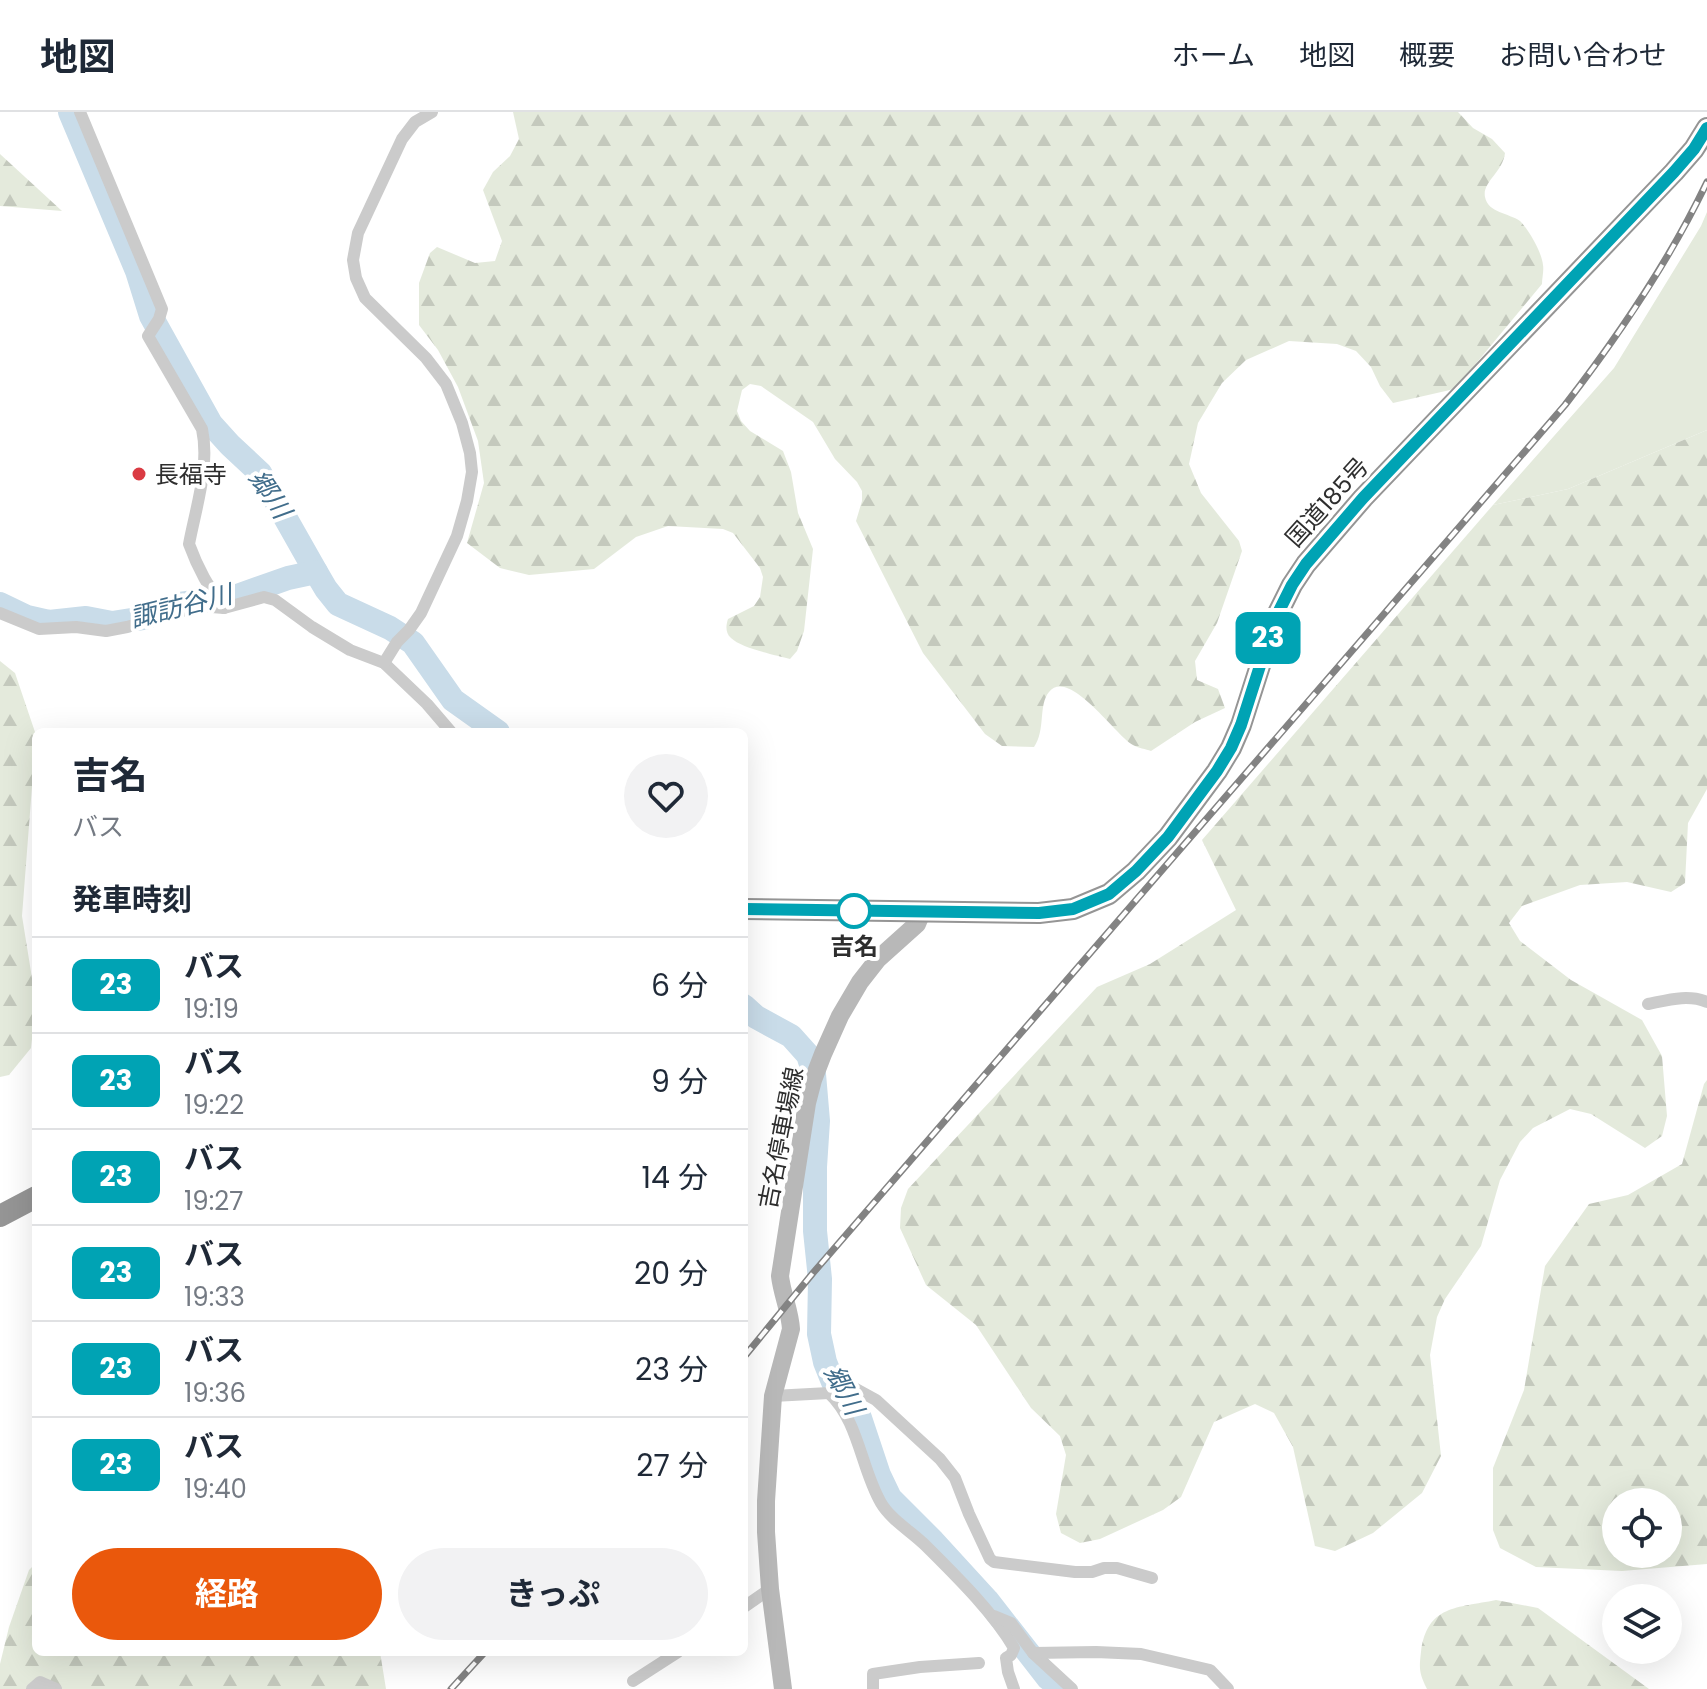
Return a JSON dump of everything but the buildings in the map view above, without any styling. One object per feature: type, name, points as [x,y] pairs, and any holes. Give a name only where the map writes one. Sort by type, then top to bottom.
[{"type":"highway","name":"国道185号","points":[[748,909],[1060,912],[1109,894],[1168,837],[1231,748],[1275,619],[1306,564],[1363,498],[1674,172],[1707,128]]},
{"type":"highway","points":[[0,1216],[32,1199]]},
{"type":"main road","name":"吉名停車場線","points":[[783,1689],[770,1589],[766,1501],[773,1396],[791,1329],[780,1276],[807,1103],[815,1074],[840,1016],[860,982],[878,959],[917,924],[922,912]]},
{"type":"street","points":[[80,112],[162,309],[148,336],[202,429],[204,468],[189,544],[219,602]]},
{"type":"street","points":[[384,663],[421,613],[457,536],[472,472],[462,423],[446,384],[426,358],[365,298],[356,278],[353,260],[358,233],[402,139],[415,122],[432,112]]},
{"type":"street","points":[[0,613],[39,629],[76,627],[106,631],[199,606],[264,597],[275,600],[350,650],[384,663],[448,728]]},
{"type":"street","points":[[1648,1004],[1682,998],[1698,998],[1707,1002]]},
{"type":"street","points":[[773,1396],[834,1390],[845,1383],[876,1400],[940,1459],[955,1478],[969,1514],[994,1562],[1075,1572],[1117,1568],[1152,1578]]},
{"type":"street","points":[[834,1390],[835,1399],[847,1418],[874,1490],[884,1508],[998,1618],[1014,1648],[1006,1658],[1014,1689]]},
{"type":"street","points":[[748,1604],[770,1589]]},
{"type":"street","points":[[998,1618],[1011,1623],[1033,1653],[1072,1689]]},
{"type":"street","points":[[1033,1653],[1141,1654],[1210,1670],[1228,1689]]},
{"type":"street","points":[[633,1681],[672,1656]]},
{"type":"street","points":[[873,1689],[873,1674],[979,1663]]},
{"type":"street","points":[[32,1689],[40,1682],[56,1689]]},
{"type":"green space","points":[[513,112],[1458,112],[1505,153],[1501,166],[1487,186],[1485,197],[1490,206],[1520,221],[1527,230],[1542,260],[1542,284],[1459,384],[1450,390],[1393,403],[1371,367],[1356,351],[1337,344],[1289,341],[1246,360],[1222,383],[1198,423],[1189,464],[1201,493],[1239,541],[1242,551],[1217,623],[1195,661],[1197,680],[1218,689],[1225,708],[1195,722],[1151,751],[1125,739],[1080,695],[1068,688],[1058,687],[1046,697],[1040,733],[1034,747],[1002,746],[985,734],[923,653],[856,521],[862,501],[862,491],[857,482],[835,459],[813,422],[761,386],[750,384],[742,390],[737,411],[750,431],[783,451],[791,472],[798,513],[813,549],[804,631],[797,651],[790,659],[742,645],[728,634],[728,619],[754,606],[760,597],[763,577],[760,568],[733,533],[723,529],[668,526],[636,537],[594,569],[529,575],[500,568],[467,543],[484,483],[478,441],[458,387],[438,350],[419,325],[419,283],[430,253],[437,247],[475,263],[495,261],[502,241],[483,190],[493,172],[510,156],[519,139]]},
{"type":"green space","points":[[0,154],[62,211],[0,206]]},
{"type":"green space","points":[[1707,212],[1707,430],[1568,489],[1493,505],[1614,368]]},
{"type":"green space","points":[[1707,430],[1707,789],[1688,823],[1685,883],[1671,892],[1627,882],[1580,885],[1522,906],[1509,923],[1520,941],[1571,980],[1642,1020],[1662,1056],[1667,1116],[1662,1136],[1645,1148],[1591,1114],[1570,1109],[1533,1128],[1520,1142],[1500,1180],[1481,1246],[1445,1299],[1437,1317],[1430,1355],[1441,1456],[1422,1493],[1373,1533],[1335,1551],[1315,1546],[1293,1447],[1274,1413],[1255,1404],[1214,1422],[1181,1497],[1163,1510],[1100,1539],[1080,1543],[1061,1533],[1056,1514],[1066,1455],[1060,1436],[1031,1408],[976,1325],[926,1285],[900,1228],[901,1208],[908,1189],[1097,987],[1150,964],[1236,910],[1202,840],[1493,505],[1568,489]]},
{"type":"green space","points":[[0,661],[15,673],[34,728],[22,916],[32,978],[32,1039],[31,1048],[9,1075],[0,1077]]},
{"type":"green space","points":[[1707,1080],[1707,1564],[1682,1566],[1682,1488],[1602,1488],[1602,1568],[1658,1568],[1622,1571],[1536,1567],[1500,1548],[1493,1530],[1493,1468],[1524,1390],[1545,1266],[1589,1204],[1628,1195],[1682,1164]]},
{"type":"green space","points":[[32,1567],[32,1656],[381,1656],[386,1689],[0,1689],[0,1664],[9,1627]]},
{"type":"green space","points":[[1496,1600],[1538,1608],[1602,1655],[1602,1664],[1615,1664],[1649,1689],[1427,1689],[1420,1663],[1424,1637],[1437,1617],[1457,1608]]},
{"type":"waterway","name":"郷川","points":[[70,112],[137,271],[151,316],[211,424],[260,473],[326,589],[338,604],[390,628],[413,643],[453,700],[492,728]]},
{"type":"waterway","name":"諏訪谷川","points":[[0,604],[27,617],[49,622],[86,618],[112,623],[144,618],[180,604],[237,596],[316,572]]},
{"type":"waterway","name":"郷川","points":[[748,1010],[791,1036],[808,1055],[814,1074],[818,1121],[815,1231],[820,1279],[819,1334],[833,1382],[860,1418],[890,1498],[987,1600],[1048,1678],[1061,1689]]},
{"type":"railway","points":[[748,1352],[813,1273],[1565,405],[1642,297],[1707,182]]},
{"type":"railway","points":[[451,1689],[481,1656]]},
{"type":"bus line","name":"23","points":[[748,909],[1060,912],[1109,894],[1123,883],[1168,837],[1231,748],[1275,619],[1306,564],[1363,498],[1674,172],[1707,128]]},
{"type":"place","name":"長福寺","points":[[139,474]]},
{"type":"place","name":"吉名","points":[[854,911]]}]
